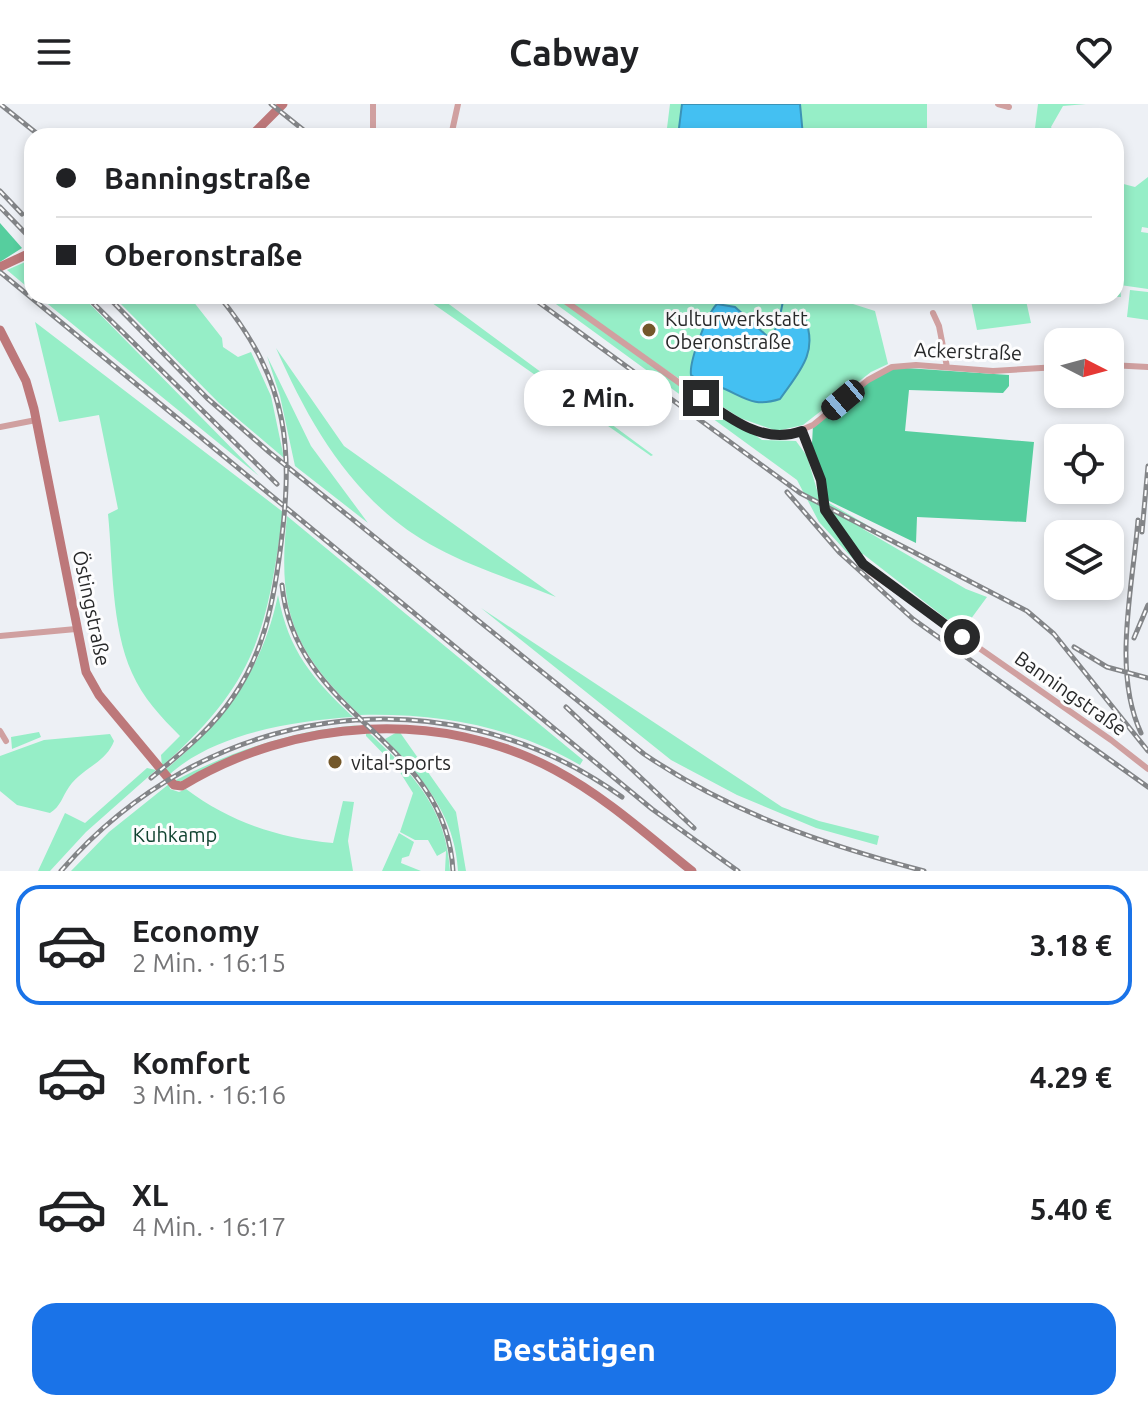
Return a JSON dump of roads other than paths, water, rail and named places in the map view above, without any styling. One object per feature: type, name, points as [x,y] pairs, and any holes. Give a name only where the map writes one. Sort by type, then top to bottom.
[{"type":"street","points":[[259,128],[283,104]]},
{"type":"street","points":[[373,104],[373,128]]},
{"type":"street","points":[[453,128],[458,104]]},
{"type":"street","points":[[998,104],[1009,107]]},
{"type":"street","points":[[0,267],[24,256]]},
{"type":"street","points":[[569,304],[746,428],[774,435],[802,431]]},
{"type":"street","points":[[933,313],[947,367]]},
{"type":"street","name":"Östingstraße","points":[[0,330],[26,381],[76,629],[91,682],[176,787],[250,753],[307,737],[384,727],[423,731],[493,746],[555,770],[620,810],[692,871]]},
{"type":"street","name":"Ackerstraße","points":[[802,431],[884,371],[909,364],[993,371],[1044,368]]},
{"type":"street","points":[[1124,366],[1148,367]]},
{"type":"street","points":[[0,427],[36,420]]},
{"type":"street","name":"Banningstraße","points":[[802,431],[821,480],[825,510],[870,572],[1118,744],[1148,769]]},
{"type":"street","points":[[0,636],[76,629]]},
{"type":"street","points":[[0,731],[6,741]]},
{"type":"water","points":[[682,104],[800,104],[802,128],[679,128]]},
{"type":"water","points":[[717,304],[735,307],[767,336],[774,333],[780,316],[794,314],[805,319],[810,342],[808,352],[800,371],[780,399],[751,401],[691,375],[700,338]]},
{"type":"waterway","points":[[780,316],[782,304]]},
{"type":"railway","points":[[0,104],[30,128]]},
{"type":"railway","points":[[271,104],[301,128]]},
{"type":"railway","points":[[0,191],[22,214]]},
{"type":"railway","points":[[0,207],[24,232]]},
{"type":"railway","points":[[0,272],[24,292]]},
{"type":"railway","points":[[39,304],[652,809],[738,871]]},
{"type":"railway","points":[[94,304],[277,484]]},
{"type":"railway","points":[[115,304],[207,398],[269,452],[644,754],[744,810],[814,838],[924,871]]},
{"type":"railway","points":[[151,778],[205,731],[243,681],[264,631],[279,559],[286,485],[282,420],[274,389],[261,359],[225,304]]},
{"type":"railway","points":[[541,304],[800,493],[1027,611],[1054,634],[1148,751]]},
{"type":"railway","points":[[1142,532],[1148,466]]},
{"type":"railway","points":[[787,492],[840,553],[913,619],[1148,787]]},
{"type":"railway","points":[[1138,520],[1126,656],[1132,709],[1141,733]]},
{"type":"railway","points":[[282,585],[293,630],[313,667],[340,699],[399,757],[425,789],[444,826],[453,871]]},
{"type":"railway","points":[[1134,638],[1148,605]]},
{"type":"railway","points":[[1074,647],[1107,667],[1148,678]]},
{"type":"railway","points":[[566,707],[694,828]]},
{"type":"railway","points":[[61,871],[119,815],[184,771],[254,740],[327,723],[403,720],[478,730],[552,756],[622,797]]},
{"type":"place","name":"Kulturwerkstatt Oberonstraße","points":[[649,330]]},
{"type":"place","name":"vital-sports","points":[[335,762]]},
{"type":"park label","name":"Kuhkamp","points":[[175,834]]}]
